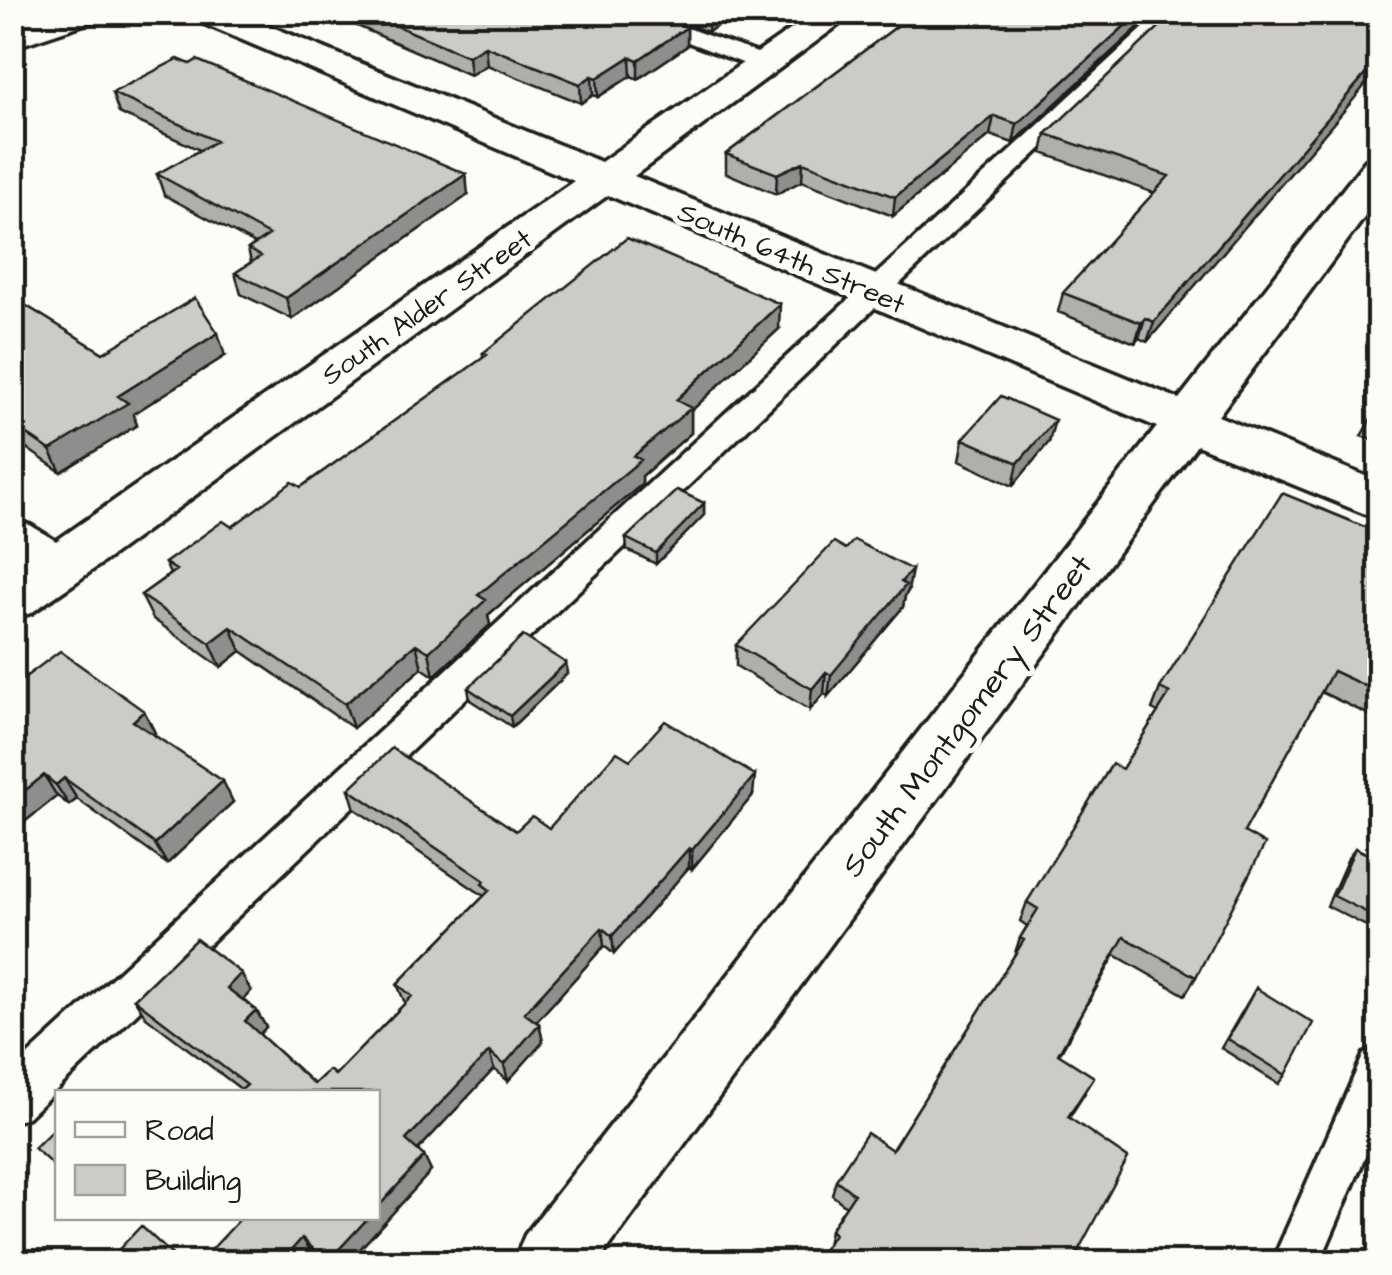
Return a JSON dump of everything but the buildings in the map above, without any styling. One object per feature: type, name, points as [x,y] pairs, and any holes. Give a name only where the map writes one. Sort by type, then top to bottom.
[{"type":"street","points":[[12,38],[87,12]]},
{"type":"street","name":"South 64th Street","points":[[205,12],[1380,502]]},
{"type":"street","name":"South Alder Street","points":[[12,599],[838,12]]},
{"type":"street","name":"South Montgomery Street","points":[[552,1262],[1380,168]]},
{"type":"street","points":[[12,538],[57,568]]},
{"type":"lane","points":[[620,12],[766,64]]},
{"type":"lane","points":[[12,1101],[1174,12]]},
{"type":"lane","points":[[1296,1262],[1380,1069]]},
{"type":"path","points":[[140,16],[152,12]]}]
